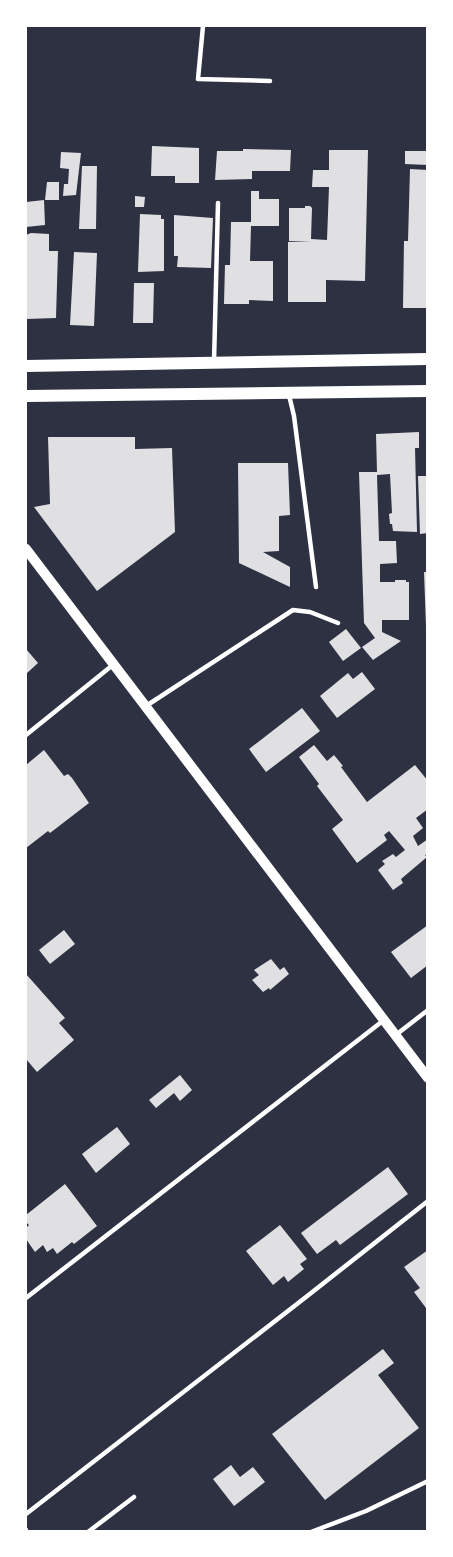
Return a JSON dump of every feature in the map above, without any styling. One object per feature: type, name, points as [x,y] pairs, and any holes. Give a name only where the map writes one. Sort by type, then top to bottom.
[{"type":"main road","points":[[26,366],[428,359]]},
{"type":"main road","points":[[26,396],[428,391]]},
{"type":"street","points":[[26,549],[428,1078]]},
{"type":"lane","points":[[203,26],[198,79],[270,81]]},
{"type":"lane","points":[[214,364],[218,203]]},
{"type":"lane","points":[[288,393],[295,427],[316,587]]},
{"type":"lane","points":[[146,706],[294,610],[310,612],[338,623]]},
{"type":"lane","points":[[26,735],[114,664]]},
{"type":"lane","points":[[395,1035],[428,1010]]},
{"type":"lane","points":[[26,1298],[384,1020]]},
{"type":"lane","points":[[26,1514],[428,1201]]},
{"type":"lane","points":[[311,1532],[366,1511],[428,1481]]},
{"type":"lane","points":[[88,1532],[134,1497]]},
{"type":"building","points":[[152,146],[199,148],[199,183],[175,183],[175,176],[151,176]]},
{"type":"building","points":[[243,149],[291,150],[290,171],[252,171],[252,179],[215,180],[217,151],[243,151]]},
{"type":"building","points":[[329,150],[368,150],[365,281],[326,280],[326,302],[288,302],[288,242],[311,241],[289,241],[289,208],[310,206],[312,208],[311,239],[327,240],[329,187],[312,187],[313,170],[329,170]]},
{"type":"building","points":[[405,151],[428,151],[428,165],[405,164]]},
{"type":"building","points":[[61,152],[81,153],[76,195],[63,196],[64,184],[68,184],[69,169],[60,168]]},
{"type":"building","points":[[82,166],[97,166],[96,229],[79,229]]},
{"type":"building","points":[[410,169],[428,170],[428,308],[403,308],[404,241],[408,241]]},
{"type":"building","points":[[47,182],[59,182],[59,200],[45,200]]},
{"type":"building","points":[[251,191],[259,191],[259,199],[279,199],[279,226],[251,226],[250,261],[273,261],[273,301],[249,300],[249,304],[224,304],[225,265],[230,265],[231,222],[251,222]]},
{"type":"building","points":[[135,196],[145,197],[144,207],[135,207]]},
{"type":"building","points":[[44,200],[45,225],[26,227],[26,202]]},
{"type":"building","points":[[140,214],[161,215],[161,219],[164,219],[164,271],[138,272]]},
{"type":"building","points":[[174,215],[213,218],[211,268],[177,267],[178,256],[174,256]]},
{"type":"building","points":[[49,234],[49,251],[58,251],[56,318],[26,319],[26,235]]},
{"type":"building","points":[[74,252],[97,253],[94,326],[70,325]]},
{"type":"building","points":[[134,283],[154,283],[153,323],[133,323]]},
{"type":"building","points":[[419,432],[419,448],[415,448],[417,532],[393,531],[389,514],[392,513],[390,474],[377,475],[379,541],[396,541],[397,563],[380,564],[380,582],[406,580],[409,582],[409,620],[382,620],[382,632],[401,641],[373,660],[362,647],[375,638],[364,623],[359,472],[377,472],[376,434]]},
{"type":"building","points":[[48,437],[135,437],[135,449],[172,448],[175,532],[97,591],[34,507],[50,504]]},
{"type":"building","points":[[238,463],[288,463],[290,515],[279,516],[279,551],[263,552],[290,567],[290,587],[239,563]]},
{"type":"building","points":[[418,476],[428,476],[428,533],[420,534]]},
{"type":"building","points":[[424,572],[428,572],[428,626],[426,626]]},
{"type":"building","points":[[346,629],[361,648],[343,661],[329,642]]},
{"type":"building","points":[[26,649],[38,663],[26,674]]},
{"type":"building","points":[[362,672],[375,689],[337,718],[320,696],[348,673],[353,679]]},
{"type":"building","points":[[302,708],[320,731],[266,772],[249,749]]},
{"type":"building","points":[[314,745],[327,761],[334,755],[367,802],[415,765],[428,781],[428,809],[416,818],[423,828],[413,836],[418,846],[428,839],[428,854],[401,879],[403,883],[393,890],[378,870],[385,864],[382,861],[393,854],[396,857],[405,850],[389,831],[384,835],[387,840],[357,863],[332,829],[343,820],[317,786],[319,784],[299,757]]},
{"type":"building","points":[[44,750],[64,776],[68,774],[72,778],[89,803],[26,848],[26,765]]},
{"type":"building","points":[[428,925],[428,965],[411,978],[391,952]]},
{"type":"building","points":[[64,930],[75,944],[50,964],[39,950]]},
{"type":"building","points":[[271,959],[280,970],[284,967],[289,974],[270,990],[269,988],[263,992],[252,980],[259,975],[254,970]]},
{"type":"building","points":[[26,974],[65,1018],[59,1023],[74,1040],[37,1072],[26,1059]]},
{"type":"building","points":[[180,1075],[192,1090],[180,1101],[174,1093],[156,1108],[149,1100]]},
{"type":"building","points":[[117,1127],[130,1144],[96,1173],[82,1154]]},
{"type":"building","points":[[388,1167],[408,1194],[340,1245],[336,1240],[317,1254],[301,1233]]},
{"type":"building","points":[[65,1184],[97,1226],[57,1254],[53,1248],[47,1252],[43,1245],[35,1252],[26,1239],[26,1228],[29,1225],[26,1222],[26,1215]]},
{"type":"building","points":[[280,1225],[307,1259],[300,1264],[304,1269],[288,1282],[284,1276],[273,1285],[246,1251]]},
{"type":"building","points":[[428,1250],[428,1306],[426,1308],[414,1292],[420,1288],[404,1267]]},
{"type":"building","points":[[383,1349],[394,1363],[378,1375],[419,1428],[325,1500],[272,1434]]},
{"type":"building","points":[[231,1465],[240,1477],[253,1467],[265,1482],[234,1506],[213,1479]]}]
